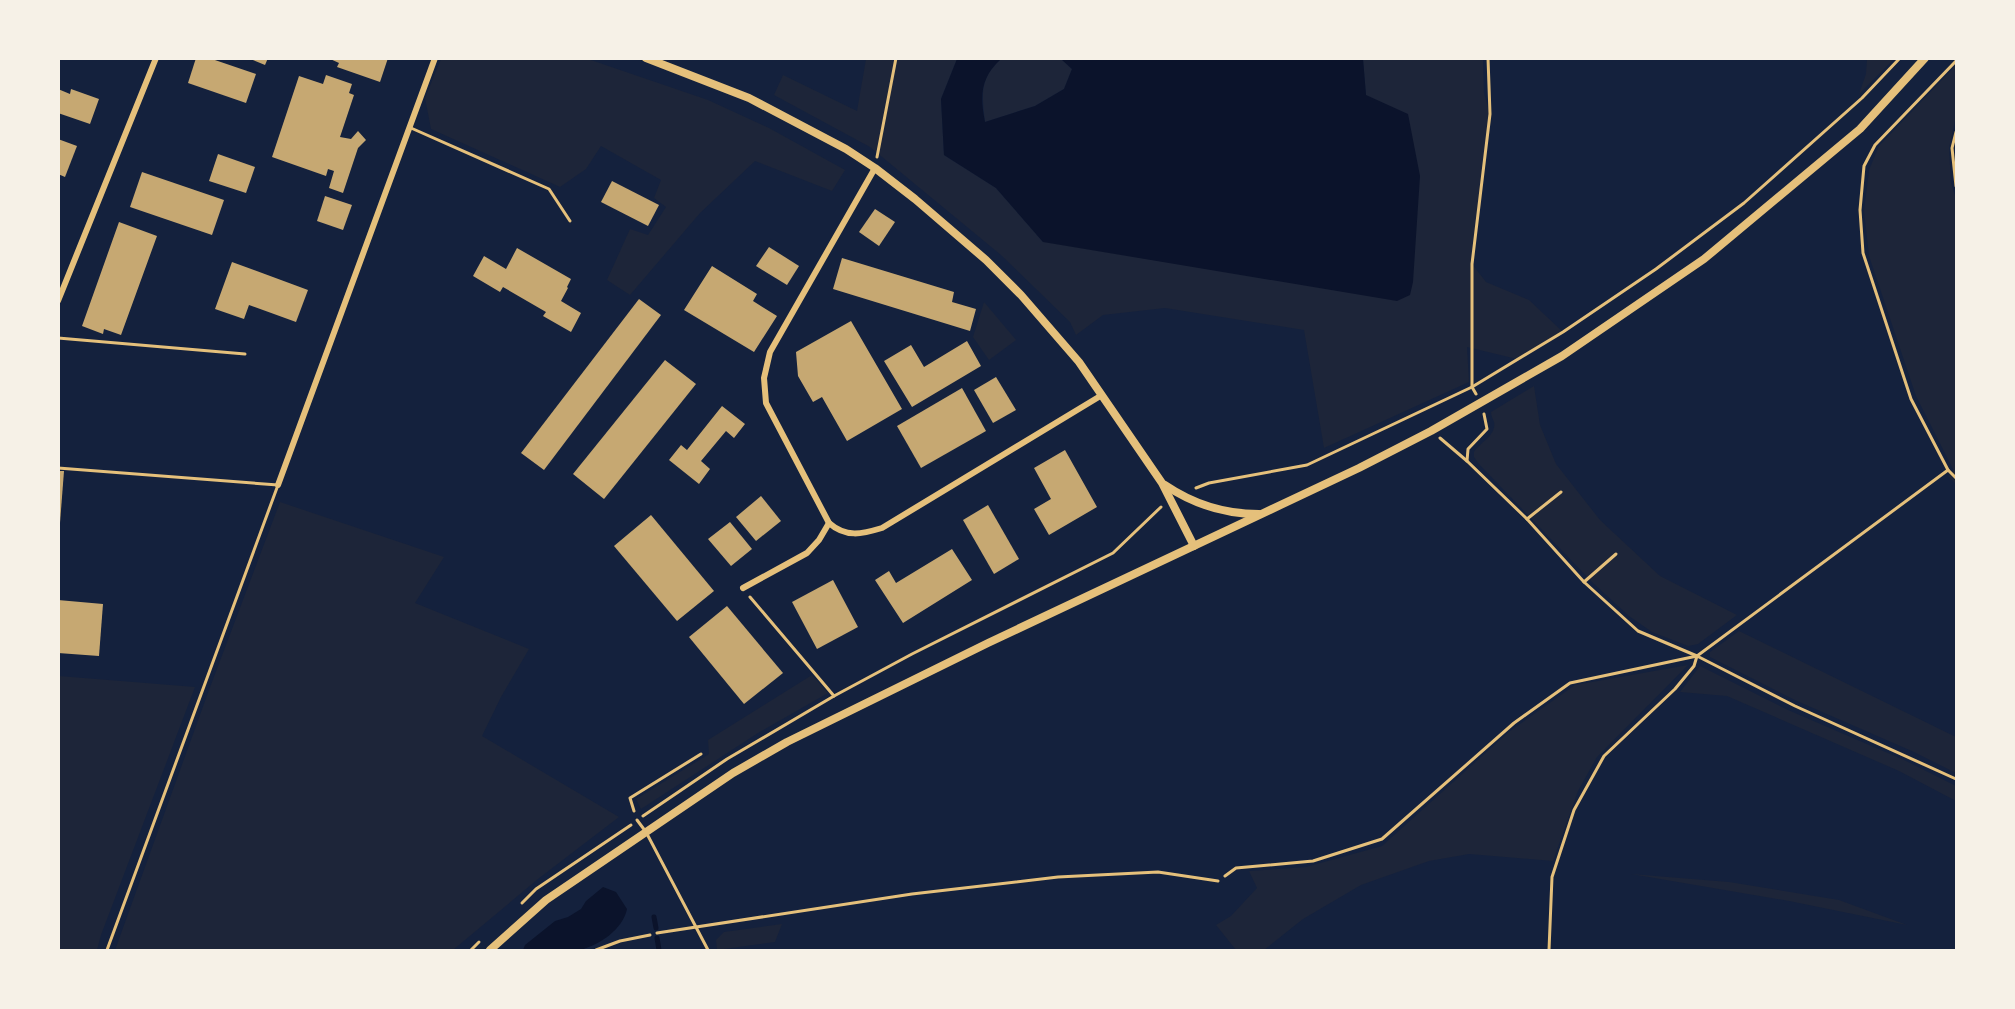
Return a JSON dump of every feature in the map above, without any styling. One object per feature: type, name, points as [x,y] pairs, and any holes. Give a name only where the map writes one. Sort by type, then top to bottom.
[{"type":"street","points":[[58,301],[156,58]]},
{"type":"street","points":[[278,485],[435,58]]},
{"type":"street","points":[[646,58],[749,98],[846,149],[915,199],[986,260],[1021,295],[1079,362],[1162,483],[1194,546]]},
{"type":"street","points":[[490,951],[546,900],[733,773],[787,742],[988,643],[1264,514],[1431,430],[1562,356],[1704,260],[1860,129],[1925,58]]},
{"type":"street","points":[[875,168],[770,352],[764,378],[766,403],[829,524],[848,534],[862,534],[882,528],[1102,395]]},
{"type":"street","points":[[1162,483],[1181,496],[1208,507],[1228,512],[1264,514]]},
{"type":"street","points":[[743,588],[807,553],[829,524]]},
{"type":"lane","points":[[411,128],[549,189],[570,221]]},
{"type":"lane","points":[[58,338],[245,354]]},
{"type":"lane","points":[[58,468],[278,485],[107,951]]},
{"type":"lane","points":[[637,820],[646,832],[708,951]]},
{"type":"lane","points":[[657,933],[912,894],[1058,877],[1158,872],[1218,881]]},
{"type":"path","points":[[875,168],[896,58]]},
{"type":"path","points":[[1473,387],[1472,264],[1490,114],[1488,58]]},
{"type":"path","points":[[1191,490],[1209,483],[1307,465],[1473,387],[1563,332],[1656,269],[1744,203],[1862,98],[1900,58]]},
{"type":"path","points":[[1956,61],[1875,145],[1864,166],[1860,210],[1863,253],[1911,399],[1948,470],[1956,478]]},
{"type":"path","points":[[1956,132],[1952,148],[1956,186]]},
{"type":"path","points":[[1431,430],[1527,519],[1584,582],[1638,631],[1697,656],[1795,706],[1956,779]]},
{"type":"path","points":[[1467,461],[1468,449],[1480,437]]},
{"type":"path","points":[[1218,881],[1236,868],[1312,861],[1382,839],[1514,723],[1570,683],[1697,656],[1948,470]]},
{"type":"path","points":[[1527,519],[1561,492]]},
{"type":"path","points":[[1584,582],[1616,554]]},
{"type":"path","points":[[743,588],[834,696]]},
{"type":"path","points":[[1549,951],[1551,876],[1574,810],[1604,756],[1675,689],[1694,666],[1697,656]]},
{"type":"path","points":[[637,820],[630,798],[700,754]]},
{"type":"path","points":[[596,951],[620,941],[657,933]]},
{"type":"shaded area","points":[[441,59],[588,59],[708,100],[769,128],[845,170],[832,191],[755,161],[700,213],[630,295],[607,280],[630,229],[648,235],[666,207],[654,198],[661,180],[601,146],[586,169],[560,187],[431,129],[425,98]]},
{"type":"shaded area","points":[[866,59],[957,59],[941,99],[944,155],[996,188],[1043,242],[1366,95],[1363,59],[1483,59],[1484,93],[1490,114],[1472,264],[1486,282],[1529,300],[1563,332],[1517,359],[1467,347],[1469,382],[1324,448],[1304,330],[1165,308],[1103,315],[1076,335],[1070,322],[1001,255],[870,147],[774,95],[783,75],[857,111]]},
{"type":"shaded area","points":[[957,59],[1001,59],[985,80],[982,104],[985,122],[1035,106],[1064,89],[1072,69],[1061,59],[1363,59],[1366,95],[1408,114],[1420,176],[1413,282],[1410,295],[1397,301],[1043,242],[996,188],[944,155],[941,99]]},
{"type":"shaded area","points":[[1001,59],[1061,59],[1072,69],[1064,89],[1035,106],[985,122],[983,103],[985,80]]},
{"type":"shaded area","points":[[1867,59],[1894,59],[1859,94],[1866,74]]},
{"type":"shaded area","points":[[1956,65],[1956,116],[1949,148],[1951,183],[1956,199],[1956,484],[1948,476],[1954,471],[1916,396],[1869,256],[1864,211],[1869,170],[1879,146]]},
{"type":"shaded area","points":[[984,302],[1016,340],[989,360],[973,337]]},
{"type":"shaded area","points":[[1534,386],[1540,425],[1556,464],[1600,520],[1660,576],[1737,615],[1698,644],[1688,646],[1652,632],[1629,616],[1593,583],[1478,463],[1474,452],[1493,431],[1494,422],[1491,412]]},
{"type":"shaded area","points":[[280,502],[444,557],[415,603],[529,649],[501,697],[482,736],[619,817],[538,879],[453,950],[115,950]]},
{"type":"shaded area","points":[[1739,631],[1956,737],[1956,773],[1914,752],[1797,701],[1710,657],[1710,652]]},
{"type":"shaded area","points":[[1688,665],[1597,757],[1578,791],[1553,861],[1469,854],[1429,861],[1361,885],[1303,919],[1264,950],[1236,950],[1216,925],[1231,916],[1257,888],[1249,871],[1306,867],[1382,846],[1510,731],[1575,685]]},
{"type":"shaded area","points":[[1700,666],[1788,710],[1904,760],[1956,786],[1956,801],[1899,771],[1727,696],[1680,692]]},
{"type":"shaded area","points":[[812,675],[828,693],[758,733],[641,809],[636,799],[709,754],[708,740]]},
{"type":"shaded area","points":[[59,676],[195,687],[97,950],[59,950]]},
{"type":"shaded area","points":[[1631,874],[1729,882],[1839,900],[1907,925],[1789,901]]},
{"type":"shaded area","points":[[603,887],[616,892],[627,909],[621,923],[610,935],[588,948],[574,951],[523,950],[525,945],[555,921],[568,917],[581,909],[586,901]]},
{"type":"shaded area","points":[[782,924],[775,942],[717,950],[716,940],[724,932]]},
{"type":"building","points":[[196,58],[209,58],[256,74],[246,103],[188,83]]},
{"type":"building","points":[[248,58],[268,58],[265,65]]},
{"type":"building","points":[[328,58],[388,58],[380,82],[337,67],[339,63]]},
{"type":"building","points":[[326,75],[352,84],[349,93],[354,95],[340,137],[351,139],[358,131],[366,140],[358,148],[343,193],[329,188],[334,171],[328,169],[326,176],[272,157],[299,76],[323,84]]},
{"type":"building","points":[[58,89],[70,94],[71,89],[99,99],[90,124],[58,113]]},
{"type":"building","points":[[58,139],[77,146],[65,177],[58,174]]},
{"type":"building","points":[[218,154],[255,167],[246,193],[209,181]]},
{"type":"building","points":[[142,172],[224,200],[212,235],[130,207]]},
{"type":"building","points":[[612,181],[659,205],[648,226],[601,202]]},
{"type":"building","points":[[325,196],[352,205],[343,230],[317,221]]},
{"type":"building","points":[[875,209],[895,222],[879,246],[859,232]]},
{"type":"building","points":[[119,222],[157,236],[121,335],[104,329],[103,334],[82,326]]},
{"type":"building","points":[[769,247],[799,266],[787,285],[756,266]]},
{"type":"building","points":[[517,248],[571,279],[561,301],[581,313],[571,332],[543,316],[546,312],[503,287],[500,292],[473,276],[484,256],[506,269]]},
{"type":"building","points":[[842,258],[954,292],[952,302],[976,309],[970,331],[833,289]]},
{"type":"building","points":[[232,262],[308,290],[296,322],[249,305],[244,319],[215,309]]},
{"type":"building","points":[[712,266],[757,294],[753,301],[777,316],[754,352],[684,310]]},
{"type":"building","points":[[639,299],[661,315],[544,470],[521,453]]},
{"type":"building","points":[[851,321],[902,409],[847,441],[822,397],[813,402],[798,376],[796,352]]},
{"type":"building","points":[[967,341],[981,366],[912,407],[884,361],[911,345],[924,367]]},
{"type":"building","points":[[665,360],[696,384],[604,499],[573,474]]},
{"type":"building","points":[[996,377],[1016,410],[993,423],[974,390]]},
{"type":"building","points":[[962,388],[986,431],[921,468],[897,426]]},
{"type":"building","points":[[722,406],[745,424],[734,438],[726,431],[701,461],[710,469],[699,484],[669,460],[681,445],[687,450]]},
{"type":"building","points":[[1065,450],[1097,507],[1049,535],[1034,509],[1051,499],[1034,468]]},
{"type":"building","points":[[58,471],[64,471],[60,523],[58,523]]},
{"type":"building","points":[[761,496],[781,521],[756,541],[736,517]]},
{"type":"building","points":[[988,505],[1019,559],[994,574],[963,520]]},
{"type":"building","points":[[651,515],[714,591],[677,621],[614,546]]},
{"type":"building","points":[[730,522],[752,549],[731,566],[708,539]]},
{"type":"building","points":[[952,549],[972,580],[903,623],[875,580],[889,571],[896,583]]},
{"type":"building","points":[[833,580],[858,627],[817,649],[792,602]]},
{"type":"building","points":[[58,600],[103,604],[99,656],[58,653]]},
{"type":"building","points":[[727,606],[783,673],[744,704],[689,637]]},
{"type":"waterway","points":[[654,917],[656,928]]},
{"type":"waterway","points":[[657,938],[659,950]]}]
